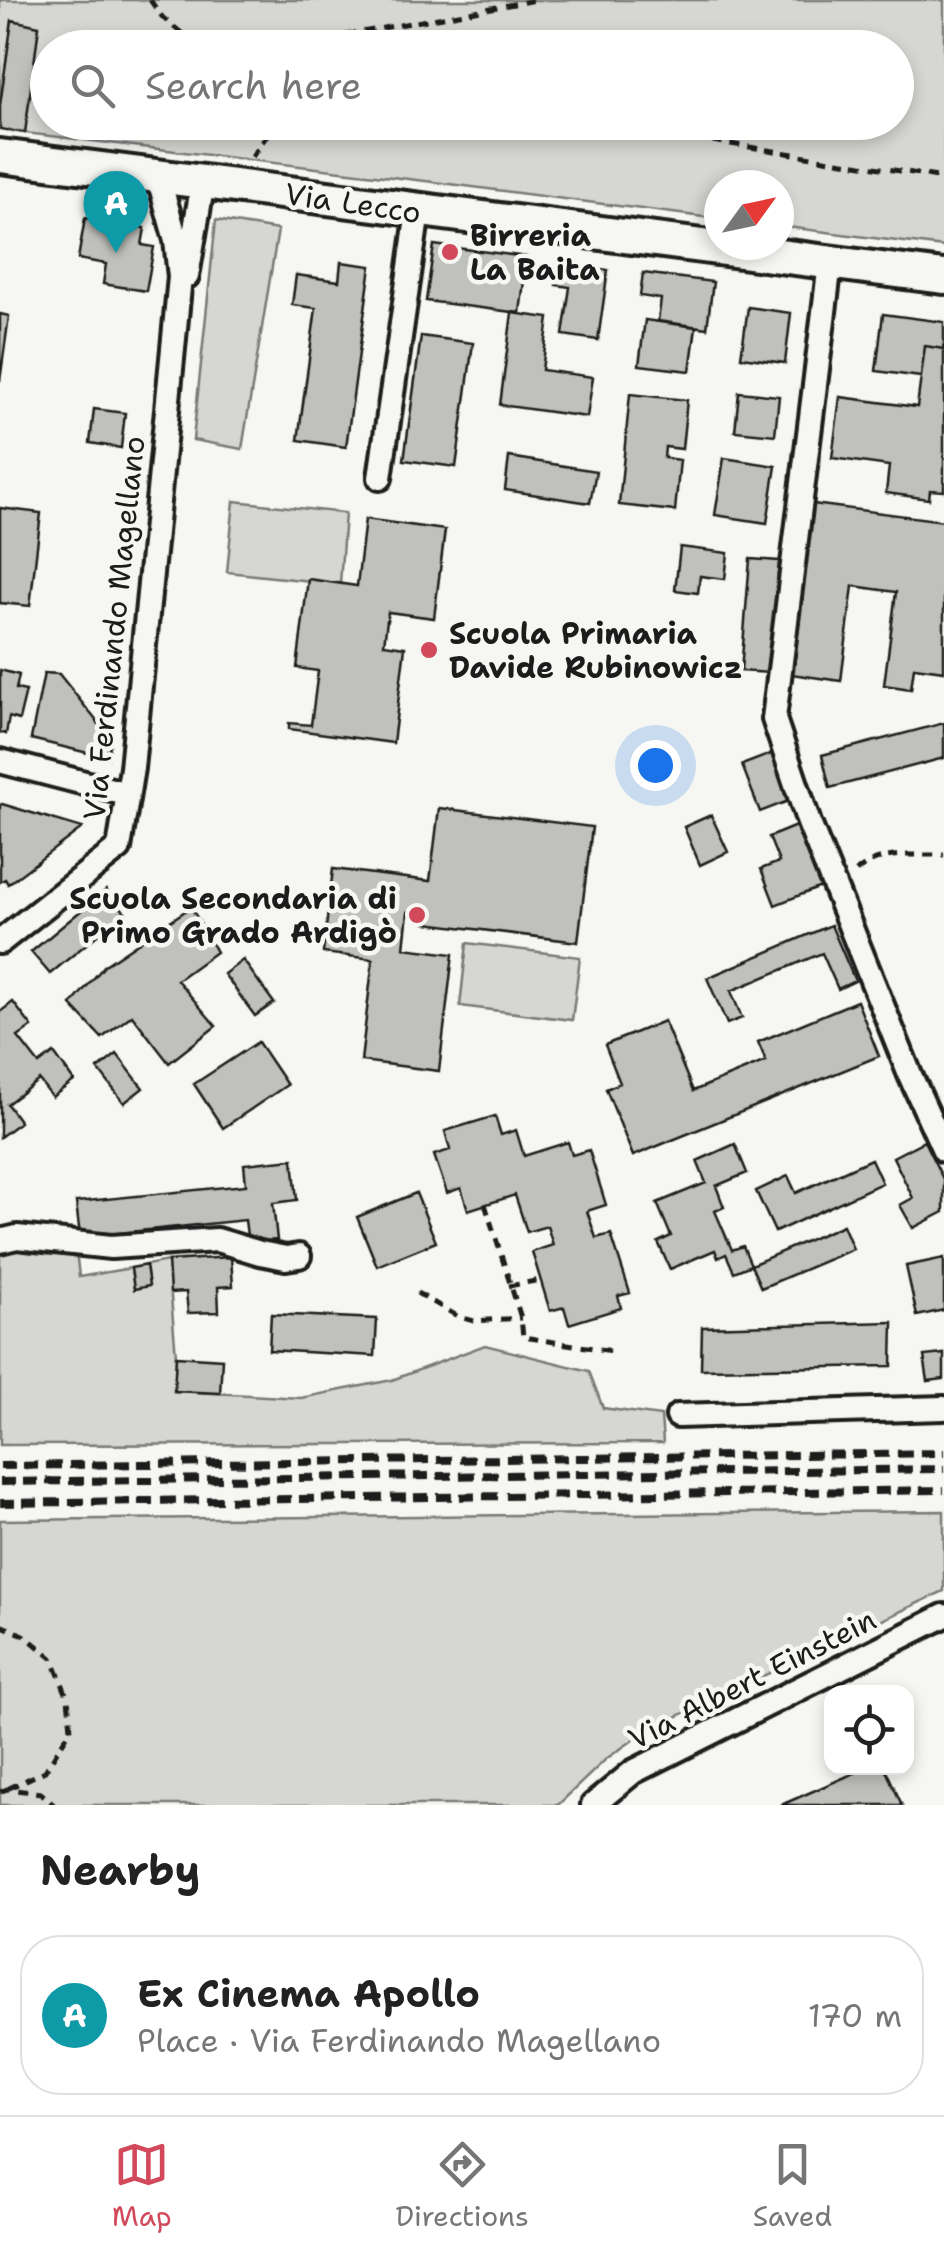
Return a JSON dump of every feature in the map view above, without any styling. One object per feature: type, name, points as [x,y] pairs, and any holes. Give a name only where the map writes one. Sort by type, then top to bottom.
[{"type":"main road","name":"Via Lecco","points":[[0,156],[944,277]]},
{"type":"street","name":"Via Ferdinando Magellano","points":[[0,942],[119,848],[132,768],[180,277],[176,240],[158,176]]},
{"type":"street","name":"Via Ferdinando Magellano","points":[[177,323],[203,182]]},
{"type":"street","points":[[380,478],[418,211]]},
{"type":"street","points":[[830,263],[774,719],[822,857],[944,1150]]},
{"type":"street","points":[[0,761],[127,794]]},
{"type":"street","points":[[0,1240],[18,1237],[112,1247],[217,1240],[286,1258],[300,1256]]},
{"type":"street","points":[[678,1416],[944,1408]]},
{"type":"street","name":"Via Albert Einstein","points":[[593,1805],[633,1772],[944,1616]]},
{"type":"path","points":[[150,0],[178,30]]},
{"type":"path","points":[[372,30],[535,0]]},
{"type":"path","points":[[247,188],[250,160],[264,140]]},
{"type":"path","points":[[706,140],[944,178]]},
{"type":"path","points":[[865,864],[885,856],[944,855]]},
{"type":"path","points":[[485,1204],[521,1318],[523,1337],[612,1350]]},
{"type":"path","points":[[509,1286],[540,1280]]},
{"type":"path","points":[[417,1293],[459,1317],[474,1321],[521,1318]]},
{"type":"path","points":[[0,1625],[24,1635],[52,1658],[68,1698],[71,1729],[45,1771],[3,1791]]},
{"type":"path","points":[[3,1791],[41,1792],[54,1805]]},
{"type":"shaded area","points":[[0,0],[944,0],[944,247],[794,228],[794,170],[704,170],[704,217],[83,140],[914,140],[914,30],[30,30],[30,134],[25,133],[13,21],[0,105]]},
{"type":"shaded area","points":[[216,220],[278,230],[242,449],[193,440]]},
{"type":"shaded area","points":[[234,501],[345,513],[340,584],[227,572]]},
{"type":"shaded area","points":[[467,943],[580,957],[572,1020],[460,1006]]},
{"type":"shaded area","points":[[76,1250],[79,1277],[131,1268],[134,1288],[146,1265],[168,1261],[175,1391],[301,1398],[392,1380],[485,1345],[589,1371],[603,1408],[661,1416],[663,1443],[0,1445],[0,1251]]},
{"type":"shaded area","points":[[944,1511],[944,1591],[646,1731],[606,1759],[558,1805],[0,1805],[0,1520]]},
{"type":"building","points":[[12,20],[39,26],[38,30],[30,30],[30,95],[25,133],[0,129]]},
{"type":"building","points":[[85,218],[145,228],[142,245],[154,247],[146,291],[103,284],[106,264],[78,259]]},
{"type":"building","points":[[434,245],[527,257],[520,313],[426,301]]},
{"type":"building","points":[[341,262],[371,266],[346,447],[298,440],[316,308],[292,305],[296,275],[339,281]]},
{"type":"building","points":[[559,263],[608,270],[598,340],[563,335],[570,287],[556,285]]},
{"type":"building","points":[[643,273],[713,282],[707,328],[658,321],[661,299],[640,296]]},
{"type":"building","points":[[748,307],[791,313],[785,363],[741,357]]},
{"type":"building","points":[[512,313],[549,318],[542,370],[593,377],[587,417],[500,405]]},
{"type":"building","points":[[0,314],[9,316],[0,381]]},
{"type":"building","points":[[883,314],[944,322],[944,349],[925,346],[921,377],[876,371]]},
{"type":"building","points":[[645,320],[696,327],[690,371],[639,365]]},
{"type":"building","points":[[421,336],[473,343],[456,467],[404,460]]},
{"type":"building","points":[[925,346],[944,349],[944,491],[930,490],[929,499],[886,493],[889,466],[832,458],[840,397],[917,407]]},
{"type":"building","points":[[739,392],[779,396],[775,435],[735,431]]},
{"type":"building","points":[[630,394],[687,400],[682,449],[665,447],[664,458],[680,460],[675,511],[619,505]]},
{"type":"building","points":[[94,409],[125,413],[121,448],[90,443]]},
{"type":"building","points":[[509,457],[596,471],[590,503],[505,490]]},
{"type":"building","points":[[724,458],[776,466],[767,523],[715,515]]},
{"type":"building","points":[[813,504],[944,521],[944,671],[914,667],[911,689],[884,685],[896,592],[853,586],[841,681],[791,674]]},
{"type":"building","points":[[0,508],[41,513],[30,606],[0,603]]},
{"type":"building","points":[[365,519],[445,530],[434,618],[388,612],[384,644],[405,647],[393,743],[289,729],[289,723],[311,725],[318,671],[297,668],[308,579],[357,586]]},
{"type":"building","points":[[680,547],[728,553],[725,579],[700,576],[698,593],[675,590]]},
{"type":"building","points":[[750,559],[779,561],[770,673],[741,671]]},
{"type":"building","points":[[0,670],[19,675],[16,689],[26,691],[19,720],[9,717],[6,734],[0,732]]},
{"type":"building","points":[[44,673],[59,674],[111,739],[108,758],[31,739]]},
{"type":"building","points":[[944,723],[944,758],[830,788],[822,755]]},
{"type":"building","points":[[773,753],[791,800],[760,812],[742,765]]},
{"type":"building","points":[[2,804],[82,828],[8,884],[5,879],[0,882]]},
{"type":"building","points":[[439,808],[592,827],[578,942],[426,923],[427,915],[408,912],[404,948],[453,954],[439,1071],[361,1061],[373,959],[323,953],[333,869],[430,881]]},
{"type":"building","points":[[711,815],[728,852],[700,865],[684,827]]},
{"type":"building","points":[[796,826],[821,887],[775,905],[761,869],[779,862],[769,837]]},
{"type":"building","points":[[106,890],[125,912],[50,974],[31,952]]},
{"type":"building","points":[[191,907],[216,952],[177,980],[216,1026],[169,1063],[132,1015],[102,1038],[71,1005],[105,965]]},
{"type":"building","points":[[831,925],[855,981],[838,989],[822,953],[731,991],[742,1018],[727,1024],[707,978]]},
{"type":"building","points":[[243,960],[274,1003],[255,1016],[224,974]]},
{"type":"building","points":[[857,1001],[879,1056],[633,1156],[606,1089],[620,1083],[605,1045],[664,1021],[693,1091],[766,1061],[758,1042]]},
{"type":"building","points":[[13,1002],[32,1027],[18,1037],[39,1064],[54,1053],[74,1081],[52,1097],[39,1080],[7,1104],[20,1122],[0,1137],[0,1012]]},
{"type":"building","points":[[258,1042],[287,1085],[223,1128],[194,1084]]},
{"type":"building","points":[[117,1054],[143,1088],[124,1103],[98,1069]]},
{"type":"building","points":[[495,1116],[501,1135],[516,1130],[524,1156],[568,1142],[572,1155],[589,1150],[606,1205],[587,1211],[596,1238],[611,1234],[630,1293],[618,1296],[621,1308],[569,1324],[564,1307],[550,1311],[532,1252],[553,1245],[547,1226],[527,1232],[515,1195],[468,1210],[461,1188],[447,1193],[434,1155],[450,1150],[445,1131]]},
{"type":"building","points":[[924,1141],[944,1181],[944,1212],[913,1228],[900,1205],[913,1198],[893,1157]]},
{"type":"building","points":[[735,1144],[747,1173],[716,1186],[724,1207],[715,1211],[732,1250],[743,1246],[751,1265],[734,1272],[726,1254],[718,1258],[715,1250],[670,1269],[658,1242],[671,1236],[657,1203],[706,1183],[697,1161]]},
{"type":"building","points":[[293,1159],[297,1200],[273,1203],[277,1240],[248,1243],[245,1220],[80,1237],[76,1202],[246,1185],[244,1164]]},
{"type":"building","points":[[871,1159],[882,1183],[775,1232],[756,1191],[788,1176],[796,1193]]},
{"type":"building","points":[[416,1193],[436,1242],[377,1266],[357,1217]]},
{"type":"building","points":[[843,1225],[853,1249],[761,1288],[751,1265]]},
{"type":"building","points":[[231,1257],[233,1286],[218,1287],[219,1312],[188,1313],[186,1292],[170,1293],[168,1261]]},
{"type":"building","points":[[944,1258],[944,1310],[917,1316],[906,1266]]},
{"type":"building","points":[[146,1265],[149,1286],[134,1289],[131,1268]]},
{"type":"building","points":[[271,1314],[377,1319],[375,1356],[269,1350]]},
{"type":"building","points":[[893,1322],[892,1366],[701,1369],[702,1327]]},
{"type":"building","points":[[944,1354],[944,1379],[928,1381],[924,1356]]},
{"type":"building","points":[[176,1356],[222,1359],[220,1393],[174,1391]]},
{"type":"building","points":[[850,1775],[888,1775],[902,1805],[781,1805]]},
{"type":"railway","points":[[0,1466],[944,1453]]},
{"type":"railway","points":[[0,1482],[944,1469]]},
{"type":"railway","points":[[0,1503],[944,1490]]},
{"type":"place","name":"Birreria La Baita","points":[[450,252]]},
{"type":"place","name":"Ex Cinema Apollo","points":[[116,253]]},
{"type":"place","name":"Scuola Primaria Davide Rubinowicz","points":[[429,650]]},
{"type":"place","name":"Scuola Secondaria di Primo Grado Ardigò","points":[[417,915]]}]
